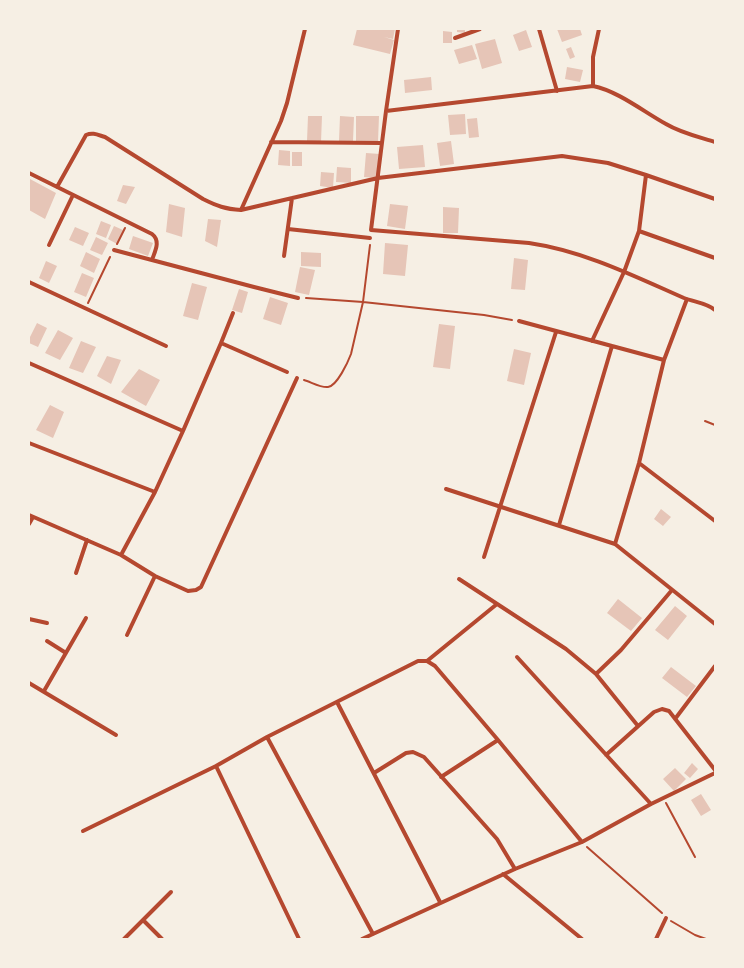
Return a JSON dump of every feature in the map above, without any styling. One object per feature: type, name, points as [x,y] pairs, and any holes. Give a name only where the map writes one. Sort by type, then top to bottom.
[{"type":"street","points":[[241,210],[287,103],[305,29]]},
{"type":"street","points":[[398,29],[371,230],[530,243],[550,246],[566,250],[624,272],[687,299],[712,307],[715,310]]},
{"type":"street","points":[[455,38],[470,31],[480,29]]},
{"type":"street","points":[[539,29],[557,91]]},
{"type":"street","points":[[593,86],[593,57],[599,29]]},
{"type":"street","points":[[386,111],[593,86],[612,92],[668,125],[715,142]]},
{"type":"street","points":[[57,187],[86,136],[96,134],[105,137],[202,199],[218,207],[229,209],[241,210],[378,178],[562,156],[608,163],[715,199]]},
{"type":"street","points":[[271,142],[382,143]]},
{"type":"street","points":[[29,173],[152,234],[156,237],[157,242],[152,260]]},
{"type":"street","points":[[592,341],[624,272],[640,231],[646,175]]},
{"type":"street","points":[[50,245],[73,195]]},
{"type":"street","points":[[284,256],[292,198]]},
{"type":"street","points":[[288,229],[370,238]]},
{"type":"street","points":[[640,231],[715,258]]},
{"type":"street","points":[[114,250],[298,298]]},
{"type":"street","points":[[29,282],[166,346]]},
{"type":"street","points":[[615,544],[639,464],[664,360],[687,299]]},
{"type":"street","points":[[121,555],[154,492],[183,431],[233,313]]},
{"type":"street","points":[[518,321],[664,360]]},
{"type":"street","points":[[484,557],[556,332]]},
{"type":"street","points":[[221,343],[287,372]]},
{"type":"street","points":[[559,525],[612,346]]},
{"type":"street","points":[[29,363],[183,431]]},
{"type":"street","points":[[29,524],[31,516],[121,555],[155,576],[188,591],[192,592],[196,590],[201,587],[297,378]]},
{"type":"street","points":[[29,443],[154,492]]},
{"type":"street","points":[[639,464],[715,521]]},
{"type":"street","points":[[446,489],[615,544],[715,624]]},
{"type":"street","points":[[76,573],[87,540]]},
{"type":"street","points":[[127,635],[155,576]]},
{"type":"street","points":[[459,579],[566,649],[596,674],[638,726]]},
{"type":"street","points":[[596,674],[620,650],[672,590]]},
{"type":"street","points":[[427,661],[497,604]]},
{"type":"street","points":[[44,691],[86,618]]},
{"type":"street","points":[[29,619],[47,624]]},
{"type":"street","points":[[47,641],[66,653]]},
{"type":"street","points":[[517,658],[651,804]]},
{"type":"street","points":[[83,831],[216,766],[267,737],[418,660],[427,661],[435,666],[582,842]]},
{"type":"street","points":[[675,718],[715,666]]},
{"type":"street","points":[[29,683],[116,735]]},
{"type":"street","points":[[338,702],[440,902]]},
{"type":"street","points":[[362,939],[503,874],[582,842],[651,804],[715,772],[675,718],[669,711],[662,709],[654,712],[606,755]]},
{"type":"street","points":[[267,737],[373,934]]},
{"type":"street","points":[[441,777],[498,740]]},
{"type":"street","points":[[374,773],[406,753],[413,752],[424,757],[497,839],[515,869]]},
{"type":"street","points":[[216,766],[299,939]]},
{"type":"street","points":[[503,874],[582,939]]},
{"type":"street","points":[[124,939],[171,892]]},
{"type":"street","points":[[656,939],[666,918]]},
{"type":"street","points":[[143,920],[162,939]]},
{"type":"path","points":[[84,309],[128,222]]},
{"type":"path","points":[[297,378],[329,387],[334,384],[352,354],[363,302],[370,238]]},
{"type":"path","points":[[298,298],[363,302],[484,315],[518,321]]},
{"type":"path","points":[[705,421],[715,424]]},
{"type":"path","points":[[664,798],[695,857]]},
{"type":"path","points":[[582,842],[666,918],[695,935],[706,939]]},
{"type":"building","points":[[357,29],[395,29],[393,39],[384,37],[394,40],[390,54],[353,45]]},
{"type":"building","points":[[457,29],[465,29],[465,33],[457,32]]},
{"type":"building","points":[[557,29],[580,29],[582,35],[562,42]]},
{"type":"building","points":[[526,30],[532,47],[519,51],[513,35]]},
{"type":"building","points":[[443,31],[452,32],[452,43],[443,43]]},
{"type":"building","points":[[495,39],[502,63],[482,69],[475,44]]},
{"type":"building","points":[[472,45],[477,59],[459,64],[454,50]]},
{"type":"building","points":[[571,47],[575,57],[570,59],[566,49]]},
{"type":"building","points":[[567,67],[583,70],[580,82],[565,79]]},
{"type":"building","points":[[431,77],[432,90],[405,93],[404,80]]},
{"type":"building","points":[[465,114],[466,134],[450,135],[448,115]]},
{"type":"building","points":[[308,116],[322,116],[321,142],[307,141]]},
{"type":"building","points":[[340,116],[354,117],[353,141],[339,141]]},
{"type":"building","points":[[356,116],[379,116],[378,142],[356,142]]},
{"type":"building","points":[[477,118],[479,137],[469,138],[467,119]]},
{"type":"building","points":[[451,141],[454,164],[440,166],[437,143]]},
{"type":"building","points":[[423,145],[425,167],[399,169],[397,147]]},
{"type":"building","points":[[279,150],[290,151],[290,166],[278,165]]},
{"type":"building","points":[[292,152],[302,152],[302,166],[292,166]]},
{"type":"building","points":[[366,153],[380,154],[377,178],[364,177]]},
{"type":"building","points":[[337,167],[351,168],[351,183],[336,182]]},
{"type":"building","points":[[321,172],[334,173],[333,188],[320,186]]},
{"type":"building","points":[[30,179],[56,193],[45,219],[29,210]]},
{"type":"building","points":[[123,185],[135,187],[126,204],[117,201]]},
{"type":"building","points":[[169,204],[185,208],[182,237],[166,232]]},
{"type":"building","points":[[390,204],[408,206],[405,229],[387,226]]},
{"type":"building","points":[[443,207],[459,208],[458,233],[443,233]]},
{"type":"building","points":[[208,219],[221,220],[217,247],[205,241]]},
{"type":"building","points":[[101,221],[111,225],[106,238],[96,234]]},
{"type":"building","points":[[114,226],[123,230],[117,244],[108,239]]},
{"type":"building","points":[[75,227],[89,233],[83,246],[69,240]]},
{"type":"building","points":[[133,236],[153,243],[148,256],[129,249]]},
{"type":"building","points":[[96,237],[108,243],[102,255],[90,250]]},
{"type":"building","points":[[385,243],[408,245],[405,276],[383,274]]},
{"type":"building","points":[[86,252],[100,259],[94,273],[80,266]]},
{"type":"building","points":[[301,252],[321,253],[321,267],[301,266]]},
{"type":"building","points":[[514,258],[528,260],[525,290],[511,289]]},
{"type":"building","points":[[46,261],[57,266],[49,283],[39,278]]},
{"type":"building","points":[[300,267],[315,270],[309,295],[295,292]]},
{"type":"building","points":[[82,273],[94,278],[86,297],[74,292]]},
{"type":"building","points":[[192,283],[207,287],[198,320],[183,316]]},
{"type":"building","points":[[239,289],[248,292],[242,313],[232,310]]},
{"type":"building","points":[[270,297],[288,303],[281,325],[263,319]]},
{"type":"building","points":[[37,323],[47,328],[38,347],[29,343],[29,339]]},
{"type":"building","points":[[439,324],[455,326],[450,369],[433,367]]},
{"type":"building","points":[[58,330],[73,338],[60,360],[45,353]]},
{"type":"building","points":[[81,341],[96,347],[83,373],[69,368]]},
{"type":"building","points":[[514,349],[531,353],[524,385],[507,381]]},
{"type":"building","points":[[107,356],[121,360],[111,384],[97,376]]},
{"type":"building","points":[[139,369],[160,380],[146,406],[121,392]]},
{"type":"building","points":[[50,405],[64,412],[53,438],[36,430]]},
{"type":"building","points":[[661,509],[671,517],[663,526],[654,519]]},
{"type":"building","points":[[618,599],[642,618],[631,631],[607,613]]},
{"type":"building","points":[[675,606],[687,616],[668,640],[655,630]]},
{"type":"building","points":[[671,667],[696,686],[687,697],[662,678]]},
{"type":"building","points":[[692,763],[698,769],[690,778],[684,773]]},
{"type":"building","points":[[675,768],[686,779],[674,791],[663,779]]},
{"type":"building","points":[[701,794],[711,810],[701,816],[691,800]]}]
